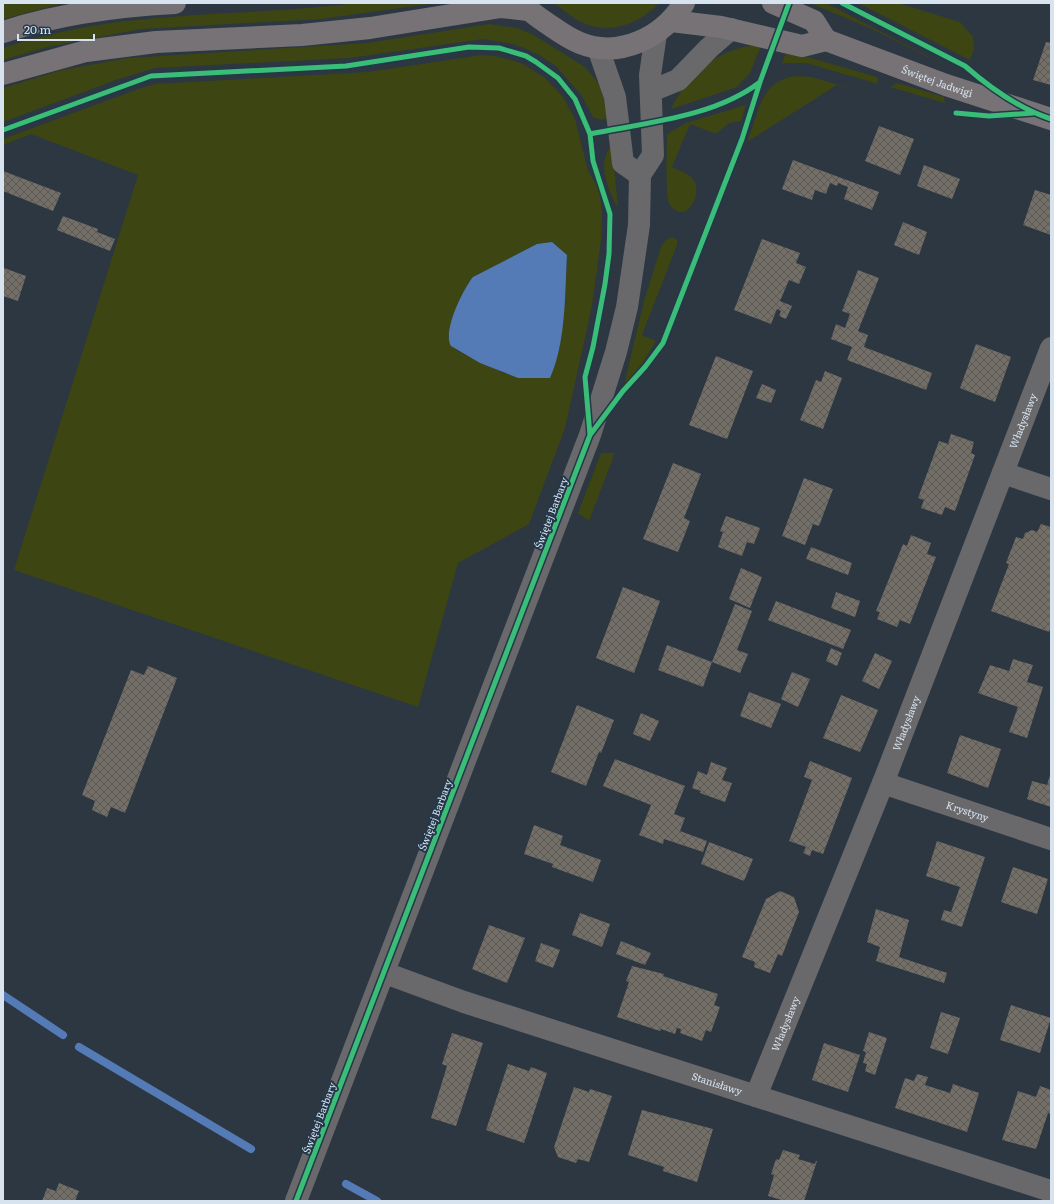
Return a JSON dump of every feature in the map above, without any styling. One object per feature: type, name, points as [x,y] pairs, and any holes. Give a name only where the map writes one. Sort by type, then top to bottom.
[{"type":"main road","points":[[3,32],[49,19],[92,11],[138,5],[175,3]]},
{"type":"main road","points":[[3,74],[86,51],[156,42],[302,35],[370,28],[501,7],[526,7],[565,36],[582,44],[598,48],[626,46],[642,42],[664,27],[684,3]]},
{"type":"main road","points":[[664,27],[731,30],[802,46],[826,40],[814,20],[773,3]]},
{"type":"main road","name":"Świętej Jadwigi","points":[[826,40],[946,85],[1051,119]]},
{"type":"street","points":[[598,48],[615,96],[622,163],[640,175],[653,155],[650,75],[664,27]]},
{"type":"street","points":[[651,91],[678,80],[709,48],[731,30]]},
{"type":"street","name":"Świętej Barbary","points":[[296,1201],[590,435],[616,352],[627,307],[639,225],[640,175]]},
{"type":"street","name":"Władysławy","points":[[756,1096],[883,783],[1051,348]]},
{"type":"street","points":[[1003,473],[1051,489]]},
{"type":"street","name":"Krystyny","points":[[883,783],[1051,839]]},
{"type":"street","name":"Stanisławy","points":[[385,972],[464,1002],[1051,1191]]},
{"type":"green space","points":[[3,3],[64,3],[3,19]]},
{"type":"green space","points":[[357,3],[436,3],[321,19],[141,29],[47,47],[3,60],[3,48],[47,35],[90,26],[178,16],[312,8]]},
{"type":"green space","points":[[554,3],[659,3],[651,11],[632,22],[622,26],[600,28],[579,21]]},
{"type":"green space","points":[[810,3],[826,3],[954,70],[872,29]]},
{"type":"green space","points":[[858,3],[898,3],[960,22],[973,37],[974,49],[970,60]]},
{"type":"green space","points":[[489,24],[517,28],[532,34],[585,67],[599,84],[610,118],[601,120],[593,117],[582,96],[557,67],[541,56],[513,44],[483,39],[350,58],[155,68],[116,80],[3,122],[3,88],[62,70],[128,58],[367,43]]},
{"type":"green space","points":[[749,46],[761,46],[750,73],[737,87],[671,109],[685,86],[702,68],[724,54]]},
{"type":"green space","points":[[787,51],[877,77],[878,84],[806,63],[782,63]]},
{"type":"green space","points":[[482,55],[495,56],[521,63],[545,78],[563,97],[575,119],[588,171],[599,189],[602,212],[601,240],[592,306],[565,428],[529,524],[458,563],[418,707],[14,570],[138,175],[31,134],[3,145],[3,139],[155,84],[367,72]],"holes":[[[552,242],[567,255],[565,305],[505,374],[456,350],[448,337],[461,298],[473,277],[537,244]]]},
{"type":"green space","points":[[794,76],[811,77],[875,95],[837,85],[747,142],[758,110],[767,92],[782,80]]},
{"type":"green space","points":[[897,83],[944,97],[945,103],[890,87]]},
{"type":"green space","points":[[746,105],[741,121],[729,123],[716,134],[690,124],[672,167],[692,178],[696,186],[696,196],[692,205],[686,211],[681,212],[674,209],[669,203],[667,190],[667,134],[686,123]]},
{"type":"green space","points":[[612,145],[618,208],[607,185],[604,168],[607,152]]},
{"type":"green space","points":[[672,237],[677,240],[677,245],[642,335],[656,341],[642,364],[624,385],[644,301],[661,247],[666,240]]},
{"type":"green space","points":[[601,453],[615,453],[589,521],[578,513]]},
{"type":"water","points":[[552,242],[567,255],[562,333],[555,364],[550,378],[518,378],[480,363],[451,346],[449,331],[451,321],[459,300],[473,277],[537,244]]},
{"type":"building","points":[[1046,42],[1051,43],[1051,85],[1033,80]]},
{"type":"building","points":[[879,126],[914,139],[900,175],[865,161]]},
{"type":"building","points":[[793,160],[879,192],[872,210],[844,199],[848,187],[838,183],[837,186],[830,183],[826,194],[815,190],[812,200],[782,189]]},
{"type":"building","points":[[924,165],[960,179],[952,199],[917,186]]},
{"type":"building","points":[[3,171],[61,193],[53,211],[3,191]]},
{"type":"building","points":[[1035,190],[1051,195],[1051,235],[1023,225]]},
{"type":"building","points":[[63,216],[98,229],[97,232],[115,239],[110,251],[57,230]]},
{"type":"building","points":[[903,222],[927,232],[919,255],[894,245]]},
{"type":"building","points":[[762,239],[800,253],[796,263],[806,267],[799,284],[789,280],[780,301],[792,306],[786,319],[779,316],[781,311],[777,309],[771,324],[734,310]]},
{"type":"building","points":[[4,268],[26,276],[18,301],[3,296]]},
{"type":"building","points":[[858,270],[879,278],[858,331],[868,335],[864,347],[932,373],[926,390],[847,360],[852,347],[831,339],[836,324],[845,328],[850,314],[842,311]]},
{"type":"building","points":[[976,344],[1011,357],[995,402],[960,388]]},
{"type":"building","points":[[716,356],[753,371],[727,439],[689,425]]},
{"type":"building","points":[[825,371],[842,378],[823,429],[800,420],[816,380],[821,382]]},
{"type":"building","points":[[762,384],[776,390],[771,403],[756,398]]},
{"type":"building","points":[[951,434],[974,442],[971,453],[975,455],[955,511],[945,507],[942,515],[921,508],[924,500],[918,498],[939,441],[948,444]]},
{"type":"building","points":[[673,463],[701,474],[684,518],[690,521],[678,552],[643,539]]},
{"type":"building","points":[[804,478],[833,489],[819,526],[813,524],[805,545],[782,536]]},
{"type":"building","points":[[726,516],[760,528],[754,544],[747,542],[742,556],[718,547],[723,532],[720,531]]},
{"type":"building","points":[[1041,524],[1051,527],[1051,627],[1049,632],[991,611],[1009,564],[1006,563],[1016,537],[1023,539],[1025,533],[1032,530],[1037,532]]},
{"type":"building","points":[[911,535],[931,543],[927,554],[936,557],[910,624],[900,620],[897,627],[877,619],[880,612],[876,611],[903,544],[907,546]]},
{"type":"building","points":[[811,547],[852,563],[848,575],[806,559]]},
{"type":"building","points":[[741,568],[762,577],[750,608],[729,599]]},
{"type":"building","points":[[623,587],[660,601],[634,673],[596,658]]},
{"type":"building","points":[[836,592],[860,601],[855,617],[831,608]]},
{"type":"building","points":[[776,601],[851,630],[843,649],[768,620]]},
{"type":"building","points":[[735,604],[752,611],[737,650],[748,654],[740,673],[712,662]]},
{"type":"building","points":[[667,645],[712,662],[703,687],[658,670]]},
{"type":"building","points":[[831,648],[842,653],[837,666],[826,661]]},
{"type":"building","points":[[875,653],[892,661],[879,689],[862,681]]},
{"type":"building","points":[[1013,659],[1033,665],[1027,682],[1043,687],[1027,738],[1009,732],[1018,707],[978,693],[990,665],[1009,671]]},
{"type":"building","points":[[148,666],[177,678],[125,813],[111,807],[107,817],[92,810],[95,801],[82,795],[131,670],[144,675]]},
{"type":"building","points":[[792,672],[810,679],[798,707],[781,699]]},
{"type":"building","points":[[749,692],[781,704],[771,728],[740,716]]},
{"type":"building","points":[[841,695],[878,710],[860,752],[823,738]]},
{"type":"building","points":[[577,705],[614,720],[601,753],[599,752],[586,786],[551,772]]},
{"type":"building","points":[[641,713],[659,721],[650,741],[633,734]]},
{"type":"building","points":[[960,735],[1001,749],[988,788],[947,773]]},
{"type":"building","points":[[615,759],[685,786],[674,814],[685,818],[680,831],[707,841],[703,852],[664,839],[663,844],[639,835],[651,805],[603,786]]},
{"type":"building","points":[[810,761],[852,778],[823,854],[812,850],[810,856],[803,853],[806,847],[789,841],[812,780],[804,777]]},
{"type":"building","points":[[711,762],[727,768],[722,780],[732,783],[725,802],[700,793],[701,791],[692,788],[698,771],[707,775]]},
{"type":"building","points":[[1051,772],[1051,807],[1027,799],[1032,781],[1047,785]]},
{"type":"building","points":[[534,825],[563,836],[560,845],[601,860],[593,882],[552,867],[553,864],[524,854]]},
{"type":"building","points":[[937,841],[985,857],[962,927],[941,920],[944,910],[951,912],[960,887],[926,876]]},
{"type":"building","points":[[709,842],[753,859],[744,881],[701,864]]},
{"type":"building","points":[[1013,867],[1048,879],[1037,914],[1001,902]]},
{"type":"building","points":[[780,891],[794,897],[799,912],[782,956],[778,954],[770,973],[754,967],[755,962],[742,957],[766,899]]},
{"type":"building","points":[[876,909],[909,920],[899,957],[947,973],[944,983],[876,961],[880,947],[867,942]]},
{"type":"building","points":[[580,913],[610,924],[602,947],[572,935]]},
{"type":"building","points":[[489,925],[525,938],[507,983],[472,969]]},
{"type":"building","points":[[621,941],[651,953],[645,965],[616,954]]},
{"type":"building","points":[[541,943],[560,950],[553,968],[535,961]]},
{"type":"building","points":[[632,966],[664,974],[663,976],[718,994],[714,1005],[720,1007],[711,1032],[706,1030],[702,1041],[680,1033],[681,1029],[677,1028],[675,1034],[661,1029],[660,1031],[617,1017],[629,982],[626,981]]},
{"type":"building","points":[[1011,1005],[1051,1018],[1040,1053],[1000,1040]]},
{"type":"building","points":[[941,1012],[960,1018],[948,1054],[930,1048]]},
{"type":"building","points":[[869,1032],[887,1038],[875,1075],[865,1071],[867,1064],[863,1063],[866,1052],[863,1051]]},
{"type":"building","points":[[452,1033],[483,1043],[456,1126],[431,1118],[447,1066],[442,1064]]},
{"type":"building","points":[[824,1043],[860,1055],[848,1092],[812,1080]]},
{"type":"building","points":[[508,1064],[529,1071],[531,1067],[547,1073],[524,1143],[486,1130]]},
{"type":"building","points":[[917,1074],[928,1077],[925,1085],[950,1093],[953,1084],[979,1093],[967,1132],[895,1108],[905,1078],[914,1081]]},
{"type":"building","points":[[1040,1086],[1051,1090],[1051,1114],[1048,1113],[1036,1149],[1002,1140],[1018,1091],[1036,1097]]},
{"type":"building","points":[[574,1087],[589,1092],[590,1089],[612,1096],[589,1162],[578,1159],[576,1163],[558,1157],[554,1147]]},
{"type":"building","points":[[642,1110],[713,1129],[697,1182],[663,1171],[664,1167],[628,1155]]},
{"type":"building","points":[[783,1150],[800,1155],[798,1159],[815,1164],[817,1161],[804,1201],[785,1201],[768,1196],[774,1175],[771,1174],[776,1159],[779,1160]]},
{"type":"building","points":[[59,1183],[79,1191],[75,1201],[42,1201],[47,1188],[56,1191]]},
{"type":"waterway","points":[[3,995],[63,1035]]},
{"type":"waterway","points":[[79,1047],[251,1149]]},
{"type":"waterway","points":[[346,1184],[377,1201]]},
{"type":"cycle path","points":[[296,1201],[590,435],[623,391],[645,367],[663,343],[742,139],[760,82],[789,3]]},
{"type":"cycle path","points":[[842,3],[965,66],[1005,97],[1039,115],[1051,119]]},
{"type":"cycle path","points":[[3,130],[151,76],[346,66],[469,47],[499,48],[526,56],[558,78],[575,99],[590,134],[593,161],[610,214],[609,254],[605,284],[593,347],[585,377],[590,435]]},
{"type":"cycle path","points":[[590,134],[656,122],[701,111],[742,94],[760,82]]},
{"type":"cycle path","points":[[956,113],[989,116],[1033,113]]}]
